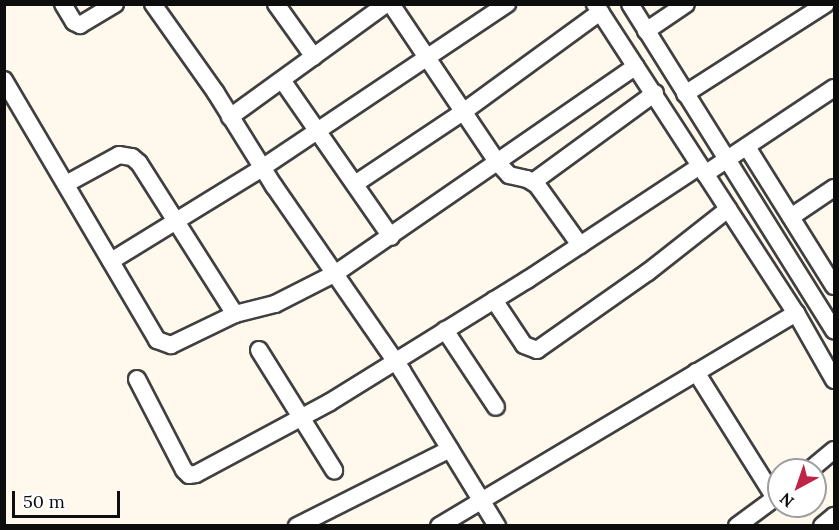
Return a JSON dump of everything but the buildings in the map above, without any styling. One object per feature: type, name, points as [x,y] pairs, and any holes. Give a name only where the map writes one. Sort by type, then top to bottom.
[{"type":"street","points":[[63,4],[74,22],[80,25],[116,4]]},
{"type":"street","points":[[153,4],[231,117],[262,168],[396,361],[497,525]]},
{"type":"street","points":[[276,4],[314,57]]},
{"type":"street","points":[[231,117],[386,4]]},
{"type":"street","points":[[391,4],[497,162],[508,175],[533,182],[580,245]]},
{"type":"street","points":[[111,261],[262,168],[507,4]]},
{"type":"street","points":[[630,4],[686,94],[728,209],[796,313],[829,354],[834,380]]},
{"type":"street","points":[[646,31],[687,4]]},
{"type":"street","points":[[686,94],[826,4]]},
{"type":"street","points":[[356,184],[463,112],[598,8],[655,93],[834,330]]},
{"type":"street","points":[[4,80],[157,340],[171,345],[235,314],[275,304],[336,273],[636,66]]},
{"type":"street","points":[[282,80],[356,184],[390,237]]},
{"type":"street","points":[[137,379],[180,463],[189,475],[196,474],[301,418],[396,361],[580,245],[747,147],[834,88]]},
{"type":"street","points":[[533,182],[655,93]]},
{"type":"street","points":[[747,147],[834,286]]},
{"type":"street","points":[[66,184],[119,155],[126,155],[139,163],[235,314]]},
{"type":"street","points":[[792,217],[834,188]]},
{"type":"street","points":[[494,300],[524,345],[537,350],[648,272],[728,209]]},
{"type":"street","points":[[439,525],[796,313]]},
{"type":"street","points":[[445,330],[496,407]]},
{"type":"street","points":[[259,350],[333,470]]},
{"type":"street","points":[[696,372],[767,482]]},
{"type":"street","points":[[297,525],[450,449]]},
{"type":"street","points":[[737,525],[767,504]]},
{"type":"street","points":[[822,525],[834,516]]}]
